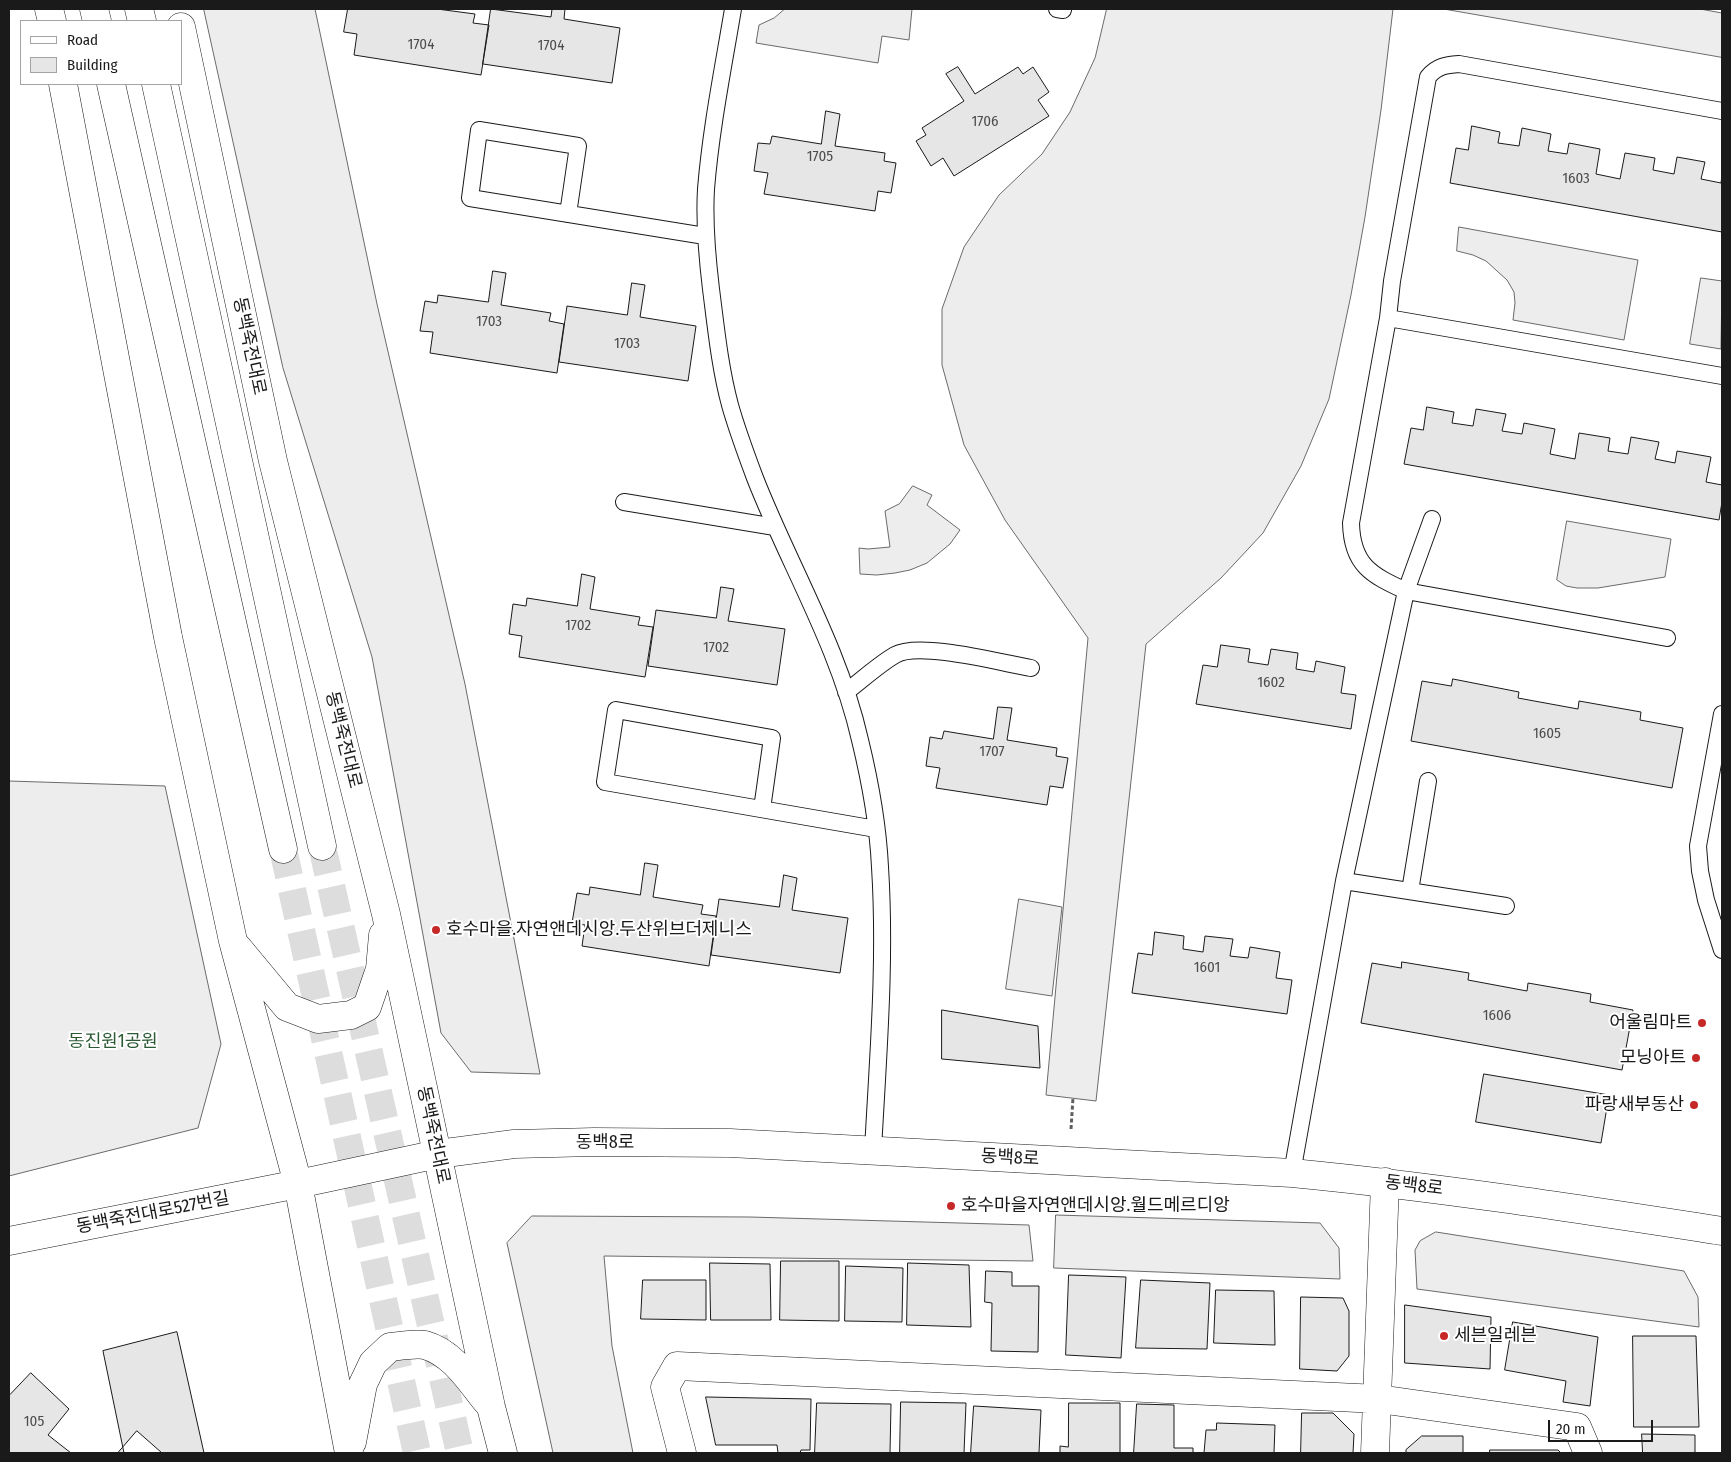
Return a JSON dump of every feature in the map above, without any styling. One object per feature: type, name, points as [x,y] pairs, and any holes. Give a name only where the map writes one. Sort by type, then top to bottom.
[{"type":"main road","name":"동백죽전대로","points":[[182,33],[273,461],[386,914],[491,1408],[503,1453]]},
{"type":"main road","points":[[63,85],[168,637],[233,941],[298,1184],[349,1453]]},
{"type":"main road","points":[[111,85],[283,849]]},
{"type":"main road","name":"동백죽전대로","points":[[156,85],[322,846]]},
{"type":"main road","points":[[233,941],[287,1007],[318,1019],[351,1015],[367,1007],[380,969],[386,914]]},
{"type":"main road","name":"동백8로","points":[[298,1184],[438,1154],[514,1144],[594,1142],[730,1144],[1292,1173],[1385,1182],[1513,1199],[1722,1231]]},
{"type":"main road","points":[[1376,1453],[1385,1182]]},
{"type":"main road","name":"동백죽전대로527번길","points":[[9,1241],[298,1184]]},
{"type":"main road","points":[[349,1453],[364,1384],[373,1363],[390,1346],[423,1345],[441,1352],[458,1366],[491,1408]]},
{"type":"main road","points":[[682,1453],[665,1387],[677,1366],[1379,1399],[1577,1427],[1588,1453]]},
{"type":"lane","points":[[733,9],[711,139],[706,192],[705,236],[715,320],[730,404],[754,475],[775,527],[827,639],[860,736],[880,864],[882,970],[873,1150]]},
{"type":"lane","points":[[1667,638],[1406,591],[1380,579],[1362,563],[1351,541],[1351,523],[1388,318],[1392,281],[1428,76],[1435,69],[1444,65],[1459,64],[1722,111]]},
{"type":"lane","points":[[568,214],[578,146],[479,130],[470,198],[568,214],[705,236]]},
{"type":"lane","points":[[1388,318],[1722,376]]},
{"type":"lane","points":[[624,502],[775,527]]},
{"type":"lane","points":[[1292,1173],[1344,881],[1406,591],[1432,519]]},
{"type":"lane","points":[[846,692],[896,654],[911,650],[928,650],[1032,668]]},
{"type":"lane","points":[[762,809],[772,738],[616,710],[604,782],[876,829]]},
{"type":"lane","points":[[1722,714],[1698,846],[1700,871],[1706,900],[1722,950]]},
{"type":"lane","points":[[1410,891],[1428,781]]},
{"type":"lane","points":[[1344,881],[1506,906]]},
{"type":"shaded area","points":[[204,9],[315,9],[377,304],[465,684],[540,1074],[471,1072],[441,1033],[372,657],[283,368]]},
{"type":"shaded area","points":[[785,9],[912,9],[909,40],[882,36],[878,63],[756,43],[759,25],[774,18]]},
{"type":"shaded area","points":[[1107,9],[1393,9],[1381,110],[1365,217],[1329,399],[1301,466],[1263,533],[1221,578],[1146,644],[1096,1101],[1046,1095],[1088,638],[1005,520],[964,445],[942,365],[942,309],[964,247],[999,195],[1042,154],[1070,112],[1095,58]]},
{"type":"shaded area","points":[[1444,9],[1700,9],[1722,13],[1722,57]]},
{"type":"shaded area","points":[[1459,227],[1638,260],[1624,340],[1513,320],[1514,292],[1507,280],[1486,261],[1457,251]]},
{"type":"shaded area","points":[[1701,278],[1722,281],[1721,349],[1690,344]]},
{"type":"shaded area","points":[[913,486],[932,495],[927,505],[960,530],[950,544],[927,563],[910,570],[895,573],[860,574],[859,548],[890,547],[885,511],[899,504]]},
{"type":"shaded area","points":[[1567,521],[1671,539],[1665,577],[1598,588],[1566,586],[1557,580]]},
{"type":"shaded area","name":"동진원1공원","points":[[9,781],[165,786],[221,1044],[198,1128],[9,1176]]},
{"type":"shaded area","points":[[1019,899],[1062,907],[1052,996],[1006,989]]},
{"type":"shaded area","points":[[1056,1215],[1320,1223],[1339,1248],[1340,1279],[1054,1268]]},
{"type":"shaded area","points":[[532,1216],[750,1217],[1029,1225],[1033,1261],[604,1256],[612,1346],[633,1453],[553,1453],[507,1243]]},
{"type":"shaded area","points":[[1436,1232],[1684,1271],[1698,1297],[1699,1327],[1417,1289],[1415,1250],[1420,1241]]},
{"type":"building","points":[[348,9],[437,9],[475,14],[473,23],[489,25],[481,75],[354,55],[357,34],[344,32]]},
{"type":"building","points":[[491,9],[551,17],[552,9],[565,9],[564,19],[620,28],[612,83],[483,64]]},
{"type":"building","points":[[958,67],[975,94],[1018,67],[1023,74],[1033,67],[1049,92],[1038,100],[1049,116],[954,176],[943,158],[931,166],[916,141],[926,135],[922,128],[964,101],[946,74]]},
{"type":"building","points":[[826,111],[840,114],[835,146],[885,153],[884,161],[896,163],[891,193],[878,191],[875,211],[764,194],[768,173],[754,171],[758,143],[770,144],[772,136],[821,144]]},
{"type":"building","points":[[1472,126],[1500,132],[1498,143],[1519,146],[1522,128],[1551,134],[1548,151],[1567,154],[1569,143],[1600,149],[1596,174],[1620,179],[1625,153],[1655,158],[1653,170],[1674,174],[1677,157],[1705,162],[1701,179],[1721,183],[1722,175],[1722,232],[1450,183],[1456,148],[1468,150]]},
{"type":"building","points":[[493,271],[506,273],[501,305],[551,313],[549,321],[564,324],[557,373],[430,353],[433,332],[420,331],[425,301],[437,303],[438,295],[488,302]]},
{"type":"building","points":[[632,283],[645,285],[640,317],[696,326],[688,381],[559,362],[567,306],[627,315]]},
{"type":"building","points":[[1427,407],[1454,412],[1452,423],[1473,426],[1476,409],[1506,414],[1502,431],[1522,434],[1524,423],[1555,429],[1550,454],[1575,459],[1579,433],[1610,438],[1608,451],[1628,454],[1631,437],[1659,442],[1655,459],[1675,463],[1677,451],[1711,457],[1706,482],[1722,485],[1719,520],[1404,464],[1411,428],[1423,430]]},
{"type":"building","points":[[582,574],[595,577],[590,609],[640,617],[638,625],[653,627],[645,677],[519,657],[522,636],[509,634],[513,604],[526,606],[527,598],[577,606]]},
{"type":"building","points":[[721,587],[734,589],[728,621],[785,629],[777,685],[648,666],[656,610],[716,618]]},
{"type":"building","points":[[1221,645],[1250,649],[1248,662],[1268,665],[1271,649],[1298,653],[1296,669],[1314,672],[1316,661],[1345,667],[1341,693],[1356,695],[1351,729],[1196,704],[1203,665],[1217,667]]},
{"type":"building","points":[[1453,679],[1519,692],[1518,698],[1578,709],[1579,701],[1641,712],[1640,720],[1683,728],[1672,788],[1411,741],[1422,681],[1451,686]]},
{"type":"building","points":[[998,707],[1012,708],[1007,740],[1057,748],[1056,756],[1068,758],[1063,788],[1050,786],[1047,805],[936,788],[940,768],[926,766],[930,737],[942,739],[944,731],[993,739]]},
{"type":"building","points":[[645,863],[658,865],[653,897],[703,905],[701,914],[716,916],[709,966],[582,946],[585,925],[572,923],[577,893],[589,895],[590,887],[640,895]]},
{"type":"building","points":[[784,875],[797,878],[792,910],[848,918],[840,973],[711,955],[719,899],[779,907]]},
{"type":"building","points":[[1155,932],[1184,936],[1183,949],[1203,952],[1205,936],[1233,939],[1230,956],[1248,958],[1250,947],[1280,952],[1276,978],[1292,980],[1287,1014],[1132,993],[1138,953],[1152,955]]},
{"type":"building","points":[[1402,962],[1469,973],[1468,980],[1527,991],[1528,983],[1591,994],[1590,1002],[1633,1010],[1622,1070],[1361,1023],[1372,963],[1401,968]]},
{"type":"building","points":[[942,1010],[1038,1026],[1040,1068],[942,1059]]},
{"type":"building","points":[[1484,1074],[1609,1095],[1601,1143],[1476,1122]]},
{"type":"building","points":[[781,1261],[839,1261],[839,1321],[780,1320]]},
{"type":"building","points":[[710,1263],[770,1264],[771,1320],[711,1320]]},
{"type":"building","points":[[908,1263],[969,1265],[971,1327],[907,1325]]},
{"type":"building","points":[[846,1266],[903,1268],[902,1322],[845,1321]]},
{"type":"building","points":[[986,1271],[1012,1272],[1012,1286],[1039,1286],[1038,1352],[991,1351],[992,1303],[985,1302]]},
{"type":"building","points":[[1069,1275],[1126,1277],[1121,1358],[1066,1355]]},
{"type":"building","points":[[643,1280],[706,1280],[706,1320],[641,1319]]},
{"type":"building","points":[[1141,1280],[1210,1283],[1207,1349],[1136,1348]]},
{"type":"building","points":[[1216,1290],[1274,1291],[1275,1345],[1214,1343]]},
{"type":"building","points":[[1301,1297],[1343,1298],[1349,1311],[1349,1356],[1337,1371],[1300,1369]]},
{"type":"building","points":[[1405,1305],[1491,1317],[1490,1369],[1405,1363]]},
{"type":"building","points":[[1513,1322],[1598,1337],[1590,1406],[1563,1402],[1566,1381],[1505,1370]]},
{"type":"building","points":[[177,1332],[204,1453],[124,1453],[103,1351]]},
{"type":"building","points":[[1633,1336],[1696,1336],[1699,1427],[1634,1427]]},
{"type":"building","points":[[31,1373],[69,1409],[48,1435],[71,1453],[9,1453],[9,1393]]},
{"type":"building","points":[[706,1397],[811,1399],[810,1450],[801,1450],[800,1453],[778,1453],[777,1445],[716,1445]]},
{"type":"building","points":[[901,1402],[966,1403],[964,1453],[900,1453]]},
{"type":"building","points":[[817,1403],[891,1404],[890,1453],[815,1453]]},
{"type":"building","points":[[1069,1403],[1120,1403],[1120,1453],[1060,1453],[1060,1446],[1068,1447]]},
{"type":"building","points":[[1137,1404],[1174,1405],[1174,1448],[1193,1448],[1193,1453],[1134,1453]]},
{"type":"building","points":[[974,1406],[1041,1410],[1039,1453],[971,1453]]},
{"type":"building","points":[[1302,1413],[1333,1413],[1354,1434],[1353,1453],[1301,1453]]},
{"type":"building","points":[[1217,1423],[1275,1425],[1274,1453],[1204,1453],[1206,1430],[1216,1430]]},
{"type":"building","points":[[137,1431],[162,1453],[118,1453]]},
{"type":"building","points":[[1642,1434],[1695,1435],[1695,1453],[1643,1453]]},
{"type":"building","points":[[1422,1436],[1463,1436],[1463,1453],[1406,1453],[1406,1450]]},
{"type":"building","points":[[1490,1450],[1558,1450],[1561,1453],[1490,1453]]},
{"type":"tunnel","points":[[322,846],[460,1453]]},
{"type":"tunnel","points":[[283,849],[417,1453]]},
{"type":"place","name":"호수마을.자연앤데시앙.두산위브더제니스","points":[[436,930]]},
{"type":"place","name":"어울림마트","points":[[1702,1023]]},
{"type":"place","name":"모닝아트","points":[[1696,1058]]},
{"type":"place","name":"파랑새부동산","points":[[1694,1105]]},
{"type":"place","name":"호수마을자연앤데시앙.월드메르디앙","points":[[951,1206]]},
{"type":"place","name":"세븐일레븐","points":[[1444,1336]]}]
